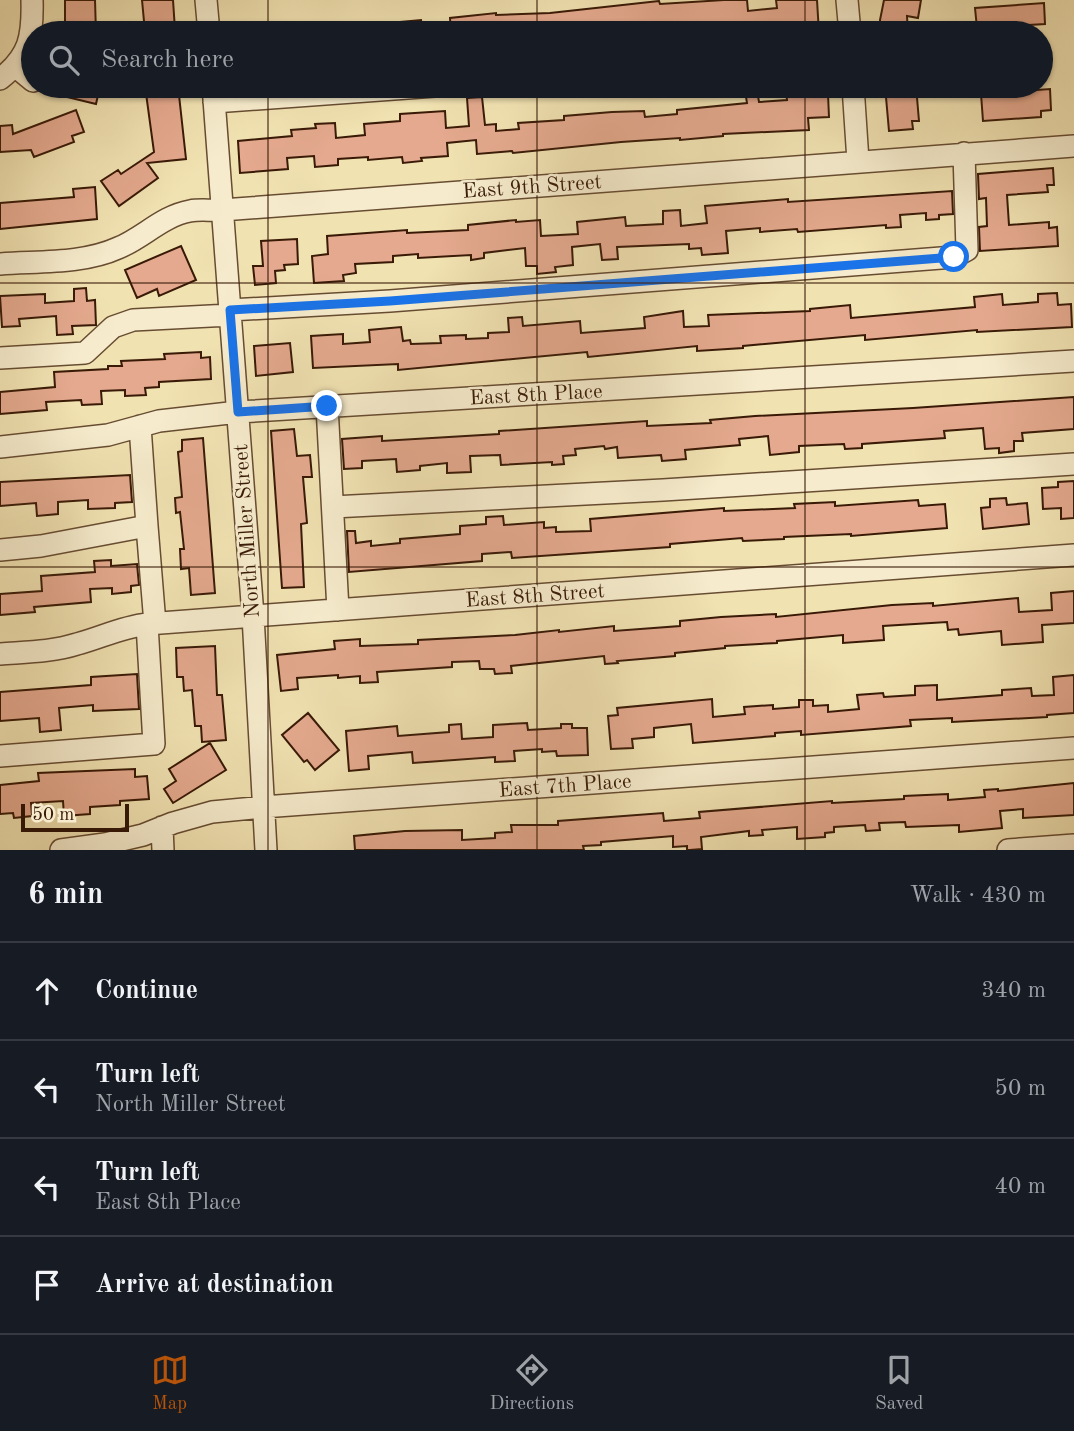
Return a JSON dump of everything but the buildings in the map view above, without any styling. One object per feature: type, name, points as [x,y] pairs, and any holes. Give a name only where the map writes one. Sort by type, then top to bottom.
[{"type":"street","points":[[32,0],[32,21]]},
{"type":"street","points":[[208,21],[206,0],[216,0]]},
{"type":"street","points":[[848,0],[849,21]]},
{"type":"street","points":[[8,73],[21,55]]},
{"type":"street","name":"North Miller Street","points":[[214,98],[253,616],[266,850]]},
{"type":"street","points":[[854,98],[858,161]]},
{"type":"street","name":"East 9th Street","points":[[0,264],[102,253],[119,248],[167,219],[190,211],[222,211],[1074,146]]},
{"type":"street","points":[[0,358],[85,352],[113,327],[133,320],[954,257],[967,250],[964,153]]},
{"type":"street","name":"East 8th Place","points":[[0,447],[108,435],[159,421],[238,412],[1074,361]]},
{"type":"street","points":[[327,406],[338,610]]},
{"type":"street","points":[[0,756],[154,744],[147,526],[139,426]]},
{"type":"street","points":[[332,507],[663,490],[1074,464]]},
{"type":"street","points":[[0,550],[41,546],[147,526]]},
{"type":"street","name":"East 8th Street","points":[[0,654],[51,650],[78,644],[110,632],[151,624],[1074,555]]},
{"type":"street","name":"East 7th Place","points":[[61,850],[105,844],[212,812],[1074,748]]},
{"type":"street","points":[[162,827],[163,850]]},
{"type":"street","points":[[1008,850],[1074,845]]},
{"type":"route","points":[[327,406],[238,412],[230,310],[390,301],[954,257]]}]
